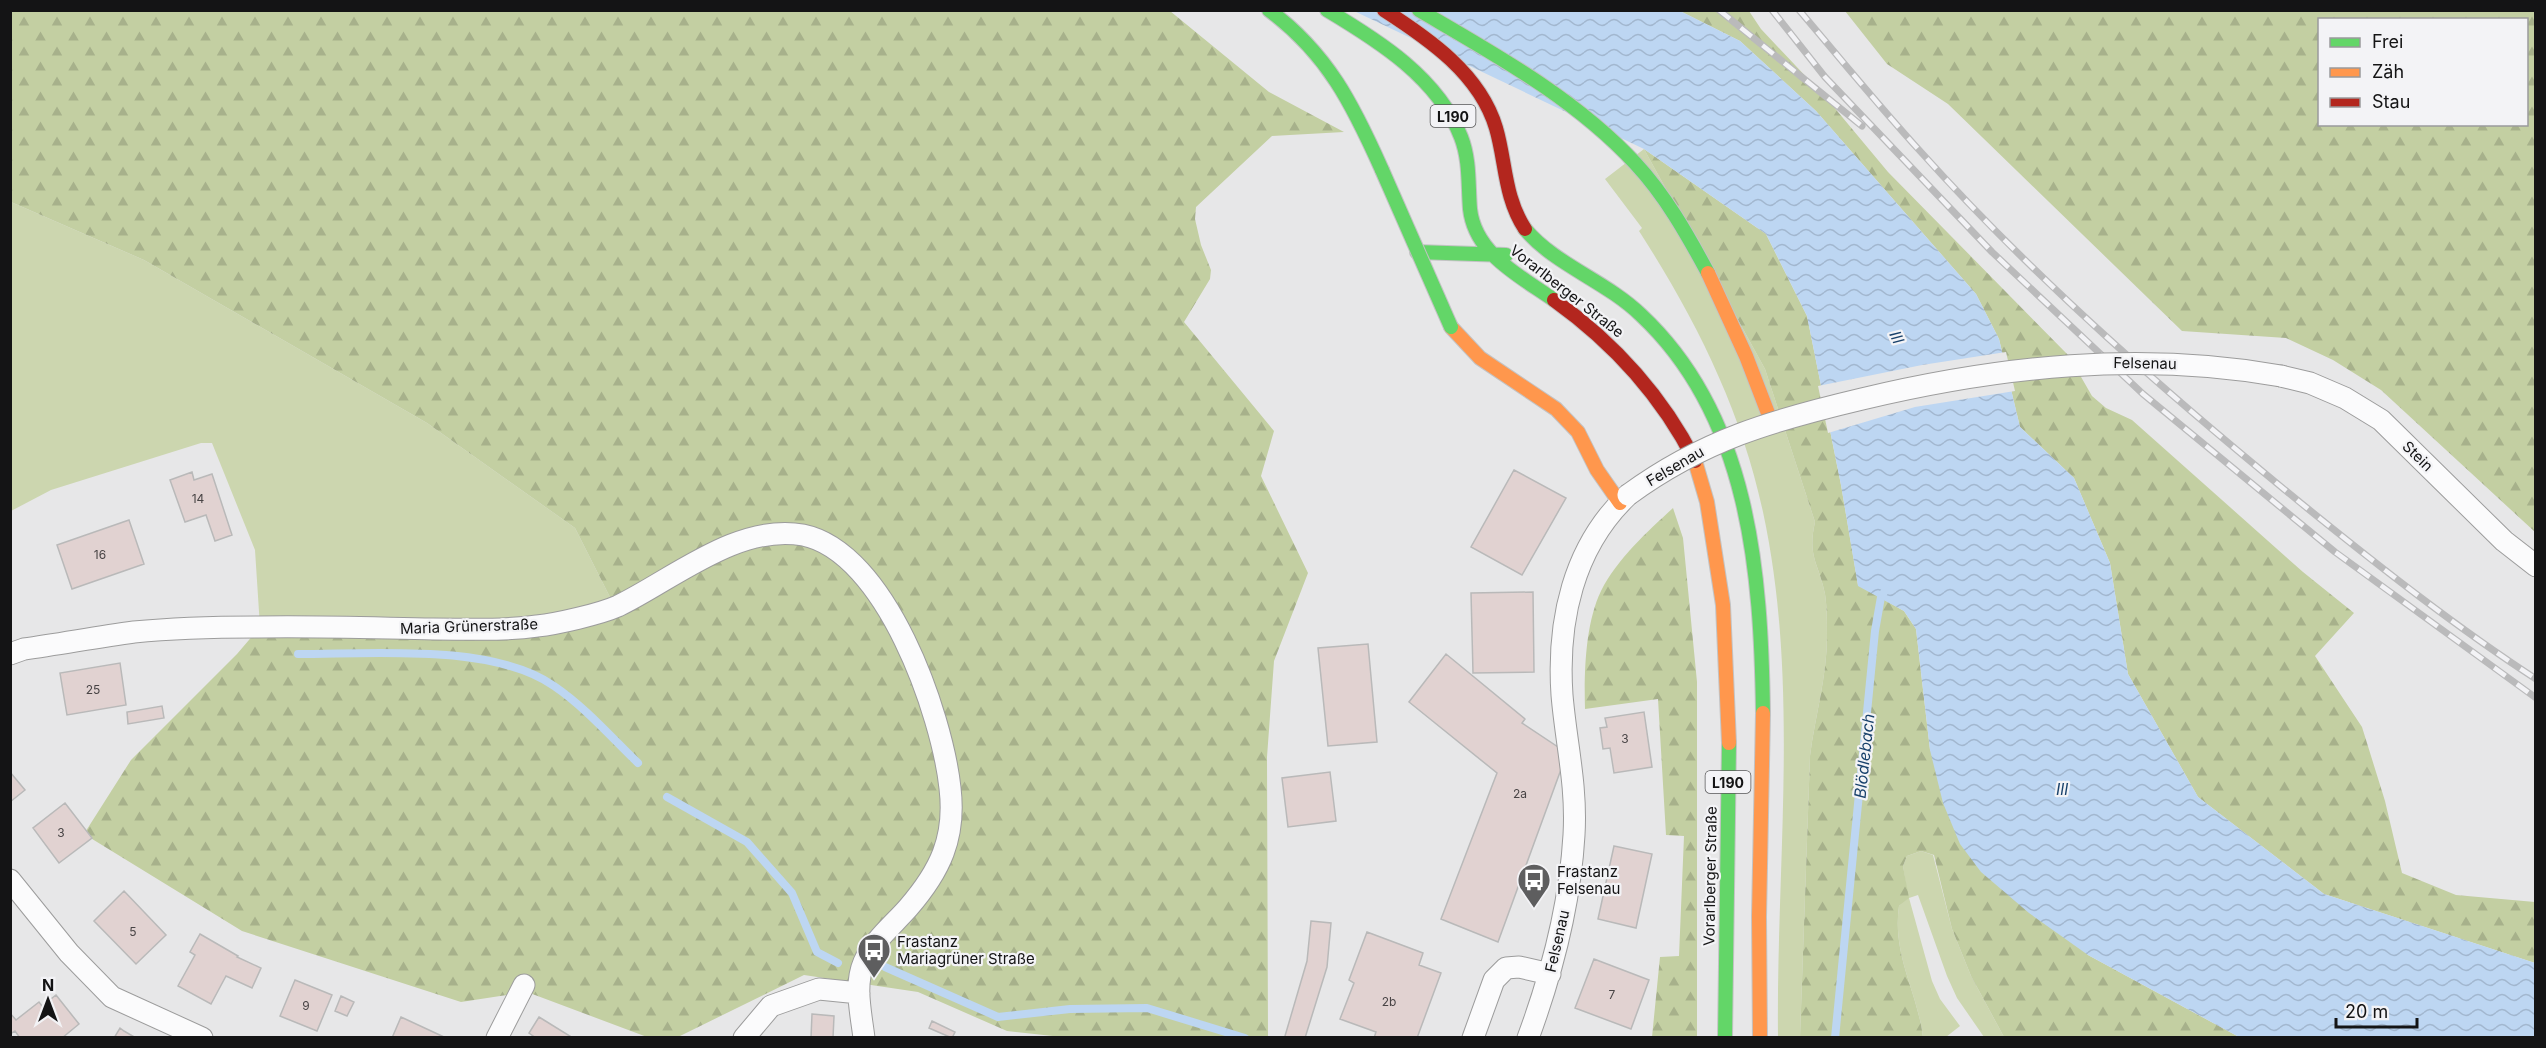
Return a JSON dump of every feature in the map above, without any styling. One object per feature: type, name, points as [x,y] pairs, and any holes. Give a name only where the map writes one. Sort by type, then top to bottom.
[{"type":"main road","points":[[1269,10],[1308,40],[1352,101],[1451,327],[1480,358],[1556,409],[1578,432],[1597,470],[1624,499]]},
{"type":"main road","name":"Vorarlberger Straße","points":[[1327,10],[1406,64],[1433,90],[1452,115],[1462,138],[1470,184],[1471,221],[1480,239],[1615,348],[1644,381],[1697,464],[1722,584],[1728,650],[1725,1038]]},
{"type":"main road","name":"Vorarlberger Straße","points":[[1384,10],[1425,37],[1474,85],[1495,125],[1510,199],[1523,228],[1547,252],[1596,279],[1655,328],[1677,355],[1704,398],[1731,454],[1746,518],[1762,647],[1764,725],[1760,1038]]},
{"type":"main road","points":[[1419,10],[1515,65],[1603,134],[1635,163],[1663,200],[1695,250],[1755,379],[1771,421]]},
{"type":"main road","points":[[1458,211],[1470,184]]},
{"type":"main road","points":[[1504,222],[1510,199]]},
{"type":"main road","points":[[1432,239],[1417,252],[1547,252]]},
{"type":"street","name":"Felsenau","points":[[1528,1038],[1550,974],[1565,907],[1574,835],[1574,770],[1562,694],[1568,597],[1572,580],[1595,536],[1624,499],[1655,476],[1718,442],[1771,421],[1909,387],[2033,368],[2094,363],[2153,362],[2231,367],[2281,376]]},
{"type":"street","name":"Stein","points":[[2281,376],[2310,383],[2345,398],[2381,420],[2504,541],[2535,566]]},
{"type":"street","name":"Maria Grünerstraße","points":[[10,654],[24,649],[147,632],[260,627],[473,630],[537,626],[615,607],[689,564],[752,539],[780,534],[804,536],[833,549],[852,563],[873,587],[906,640],[940,733],[950,789],[948,844],[936,871],[908,908],[886,931],[864,962],[859,993],[864,1038]]},
{"type":"street","points":[[10,880],[75,960],[112,997],[202,1038]]},
{"type":"street","points":[[1473,1038],[1494,980],[1506,968],[1519,967],[1550,974]]},
{"type":"street","points":[[497,1038],[524,985]]},
{"type":"street","points":[[744,1038],[771,1006],[819,989],[859,993]]},
{"type":"green space","points":[[11,11],[1170,11],[1269,92],[1344,132],[1272,136],[1196,207],[1195,219],[1201,245],[1211,270],[1210,279],[1184,322],[1274,431],[1261,476],[1308,573],[1274,661],[1267,757],[1268,1037],[1071,1038],[1007,1031],[918,992],[804,975],[678,1037],[647,1037],[527,992],[461,1002],[242,931],[84,834],[131,760],[237,654],[260,627],[473,629],[615,607],[575,528],[427,423],[144,260],[11,202]]},
{"type":"green space","points":[[1680,11],[1749,11],[1761,29],[1828,100],[1888,172],[2069,356],[2092,396],[2106,408],[2132,420],[2303,572],[2354,613],[2315,656],[2362,727],[2385,801],[2402,873],[2456,895],[2535,902],[2535,963],[2324,894],[2198,797],[2128,674],[2110,563],[2074,478],[2020,427],[1999,339],[1976,294],[1816,111],[1740,41]]},
{"type":"green space","points":[[1845,11],[2535,11],[2535,532],[2381,390],[2333,360],[2286,338],[2182,331],[1948,104],[1887,64]]},
{"type":"green space","points":[[1644,149],[1765,369],[1815,522],[1812,544],[1825,594],[1827,636],[1823,681],[1810,756],[1800,1037],[1778,1037],[1784,773],[1783,707],[1781,642],[1774,577],[1763,512],[1742,437],[1714,366],[1679,297],[1639,231],[1642,228],[1605,179]]},
{"type":"green space","points":[[1644,149],[1766,234],[1807,316],[1841,485],[1858,585],[1904,611],[1916,629],[1930,750],[2088,955],[2239,1037],[2004,1037],[1971,976],[1952,929],[1934,855],[1921,851],[1907,856],[1903,866],[1909,898],[1899,906],[1898,924],[1902,957],[1923,1037],[1800,1037],[1810,756],[1823,681],[1827,636],[1825,594],[1812,544],[1815,522],[1765,369]]},
{"type":"green space","points":[[11,202],[144,260],[427,423],[575,528],[615,607],[537,626],[260,627],[255,550],[212,443],[201,443],[51,490],[11,511]]},
{"type":"green space","points":[[1673,508],[1683,538],[1697,682],[1697,1038],[1652,1037],[1660,957],[1679,956],[1684,836],[1666,835],[1658,699],[1585,709],[1585,665],[1589,634],[1601,591],[1624,557]]},
{"type":"green space","points":[[1921,851],[1933,855],[1952,929],[1971,976],[2004,1037],[1984,1037],[1957,998],[1918,895],[1909,898],[1932,981],[1940,999],[1960,1026],[1946,1037],[1923,1037],[1902,957],[1898,924],[1899,906],[1908,898],[1903,866],[1907,856]]},
{"type":"water","name":"Ill","points":[[1354,11],[1680,11],[1740,41],[1816,111],[1976,294],[1999,339],[2020,427],[2074,478],[2110,563],[2128,674],[2198,797],[2324,894],[2535,963],[2535,1037],[2239,1037],[2088,955],[2029,913],[1981,872],[1960,844],[1943,803],[1930,750],[1916,629],[1904,611],[1858,586],[1841,485],[1807,316],[1766,234],[1644,149]]},
{"type":"pier","points":[[2006,352],[2015,391],[1915,407],[1828,433],[1818,386],[1922,365]]},
{"type":"building","points":[[1514,470],[1566,498],[1522,575],[1471,547]]},
{"type":"building","points":[[192,472],[194,480],[212,474],[232,535],[215,541],[206,515],[185,522],[170,480]]},
{"type":"building","points":[[129,520],[144,564],[72,589],[57,545]]},
{"type":"building","points":[[1533,592],[1534,672],[1473,673],[1471,593]]},
{"type":"building","points":[[1368,644],[1377,742],[1328,746],[1318,648]]},
{"type":"building","points":[[1446,654],[1525,719],[1522,723],[1567,753],[1498,942],[1441,919],[1497,773],[1409,702]]},
{"type":"building","points":[[120,663],[126,705],[67,715],[60,673]]},
{"type":"building","points":[[162,706],[164,718],[128,724],[127,712]]},
{"type":"building","points":[[1644,712],[1652,767],[1614,773],[1610,748],[1603,749],[1600,728],[1607,727],[1605,718]]},
{"type":"building","points":[[10,772],[25,790],[10,802]]},
{"type":"building","points":[[1330,772],[1336,821],[1288,827],[1282,778]]},
{"type":"building","points":[[65,803],[92,838],[59,863],[33,828]]},
{"type":"building","points":[[1614,846],[1652,854],[1636,928],[1598,919]]},
{"type":"building","points":[[124,891],[166,935],[136,964],[94,921]]},
{"type":"building","points":[[1311,921],[1331,923],[1327,967],[1305,1038],[1288,1038],[1285,1036],[1307,961]]},
{"type":"building","points":[[1367,932],[1423,953],[1419,965],[1441,973],[1417,1038],[1374,1038],[1376,1032],[1340,1019],[1354,983],[1349,980]]},
{"type":"building","points":[[200,934],[237,957],[261,968],[252,988],[226,976],[211,1004],[178,986],[195,955],[190,952]]},
{"type":"building","points":[[1594,959],[1649,980],[1631,1029],[1575,1008]]},
{"type":"building","points":[[295,980],[332,995],[317,1031],[280,1016]]},
{"type":"building","points":[[56,995],[79,1024],[62,1038],[20,1038],[15,1031],[10,1034],[10,1013],[16,1020],[39,1002],[42,1006]]},
{"type":"building","points":[[341,996],[354,1002],[347,1016],[335,1011]]},
{"type":"building","points":[[812,1014],[834,1016],[833,1038],[811,1038]]},
{"type":"building","points":[[401,1017],[444,1037],[392,1038]]},
{"type":"building","points":[[539,1017],[573,1038],[536,1038],[529,1033]]},
{"type":"building","points":[[932,1021],[955,1032],[952,1038],[929,1028]]},
{"type":"building","points":[[120,1028],[124,1031],[136,1038],[114,1038]]},
{"type":"waterway","name":"Blödlebach","points":[[1835,1038],[1875,631],[1881,597],[1886,589]]},
{"type":"waterway","points":[[298,654],[430,654],[498,663],[528,672],[554,686],[576,703],[638,763]]},
{"type":"waterway","points":[[667,797],[747,842],[792,893],[817,952],[838,963]]},
{"type":"waterway","points":[[885,967],[998,1017],[1070,1009],[1147,1008],[1245,1038]]},
{"type":"railway","points":[[1719,10],[1862,126]]},
{"type":"railway","points":[[1772,10],[1825,77],[1992,252],[2143,394],[2335,552],[2536,698]]},
{"type":"railway","points":[[1799,10],[1889,116],[1965,199],[2106,337],[2256,466],[2390,574],[2448,618],[2536,679]]},
{"type":"traffic: fast","points":[[1269,10],[1307,44],[1337,82],[1382,170]]},
{"type":"traffic: fast","points":[[1327,10],[1386,48],[1422,79],[1438,97],[1451,116],[1464,146],[1470,209],[1480,239],[1514,273],[1554,300]]},
{"type":"traffic: fast","points":[[1419,10],[1533,79],[1612,140],[1656,188],[1684,229],[1708,273]]},
{"type":"traffic: fast","points":[[1382,170],[1451,327]]},
{"type":"traffic: fast","points":[[1525,229],[1551,253],[1612,292],[1641,315],[1677,356],[1706,401],[1727,449],[1742,500],[1752,552],[1762,660],[1763,713]]},
{"type":"traffic: fast","points":[[1417,252],[1506,255]]},
{"type":"traffic: fast","points":[[1725,1038],[1729,743]]},
{"type":"traffic: slow","points":[[1708,273],[1746,356],[1771,421]]},
{"type":"traffic: slow","points":[[1451,327],[1480,358],[1556,409],[1578,432],[1597,470],[1620,503]]},
{"type":"traffic: slow","points":[[1695,461],[1707,502],[1723,605],[1729,743]]},
{"type":"traffic: slow","points":[[1760,1038],[1759,917],[1763,713]]},
{"type":"traffic: jam","points":[[1384,10],[1435,46],[1451,60],[1478,91],[1496,128],[1509,192],[1525,229]]},
{"type":"traffic: jam","points":[[1554,300],[1597,334],[1634,372],[1667,414],[1695,461]]},
{"type":"place","name":"Frastanz Felsenau","points":[[1534,909]]},
{"type":"place","name":"Frastanz Mariagrüner Straße","points":[[874,979]]}]
